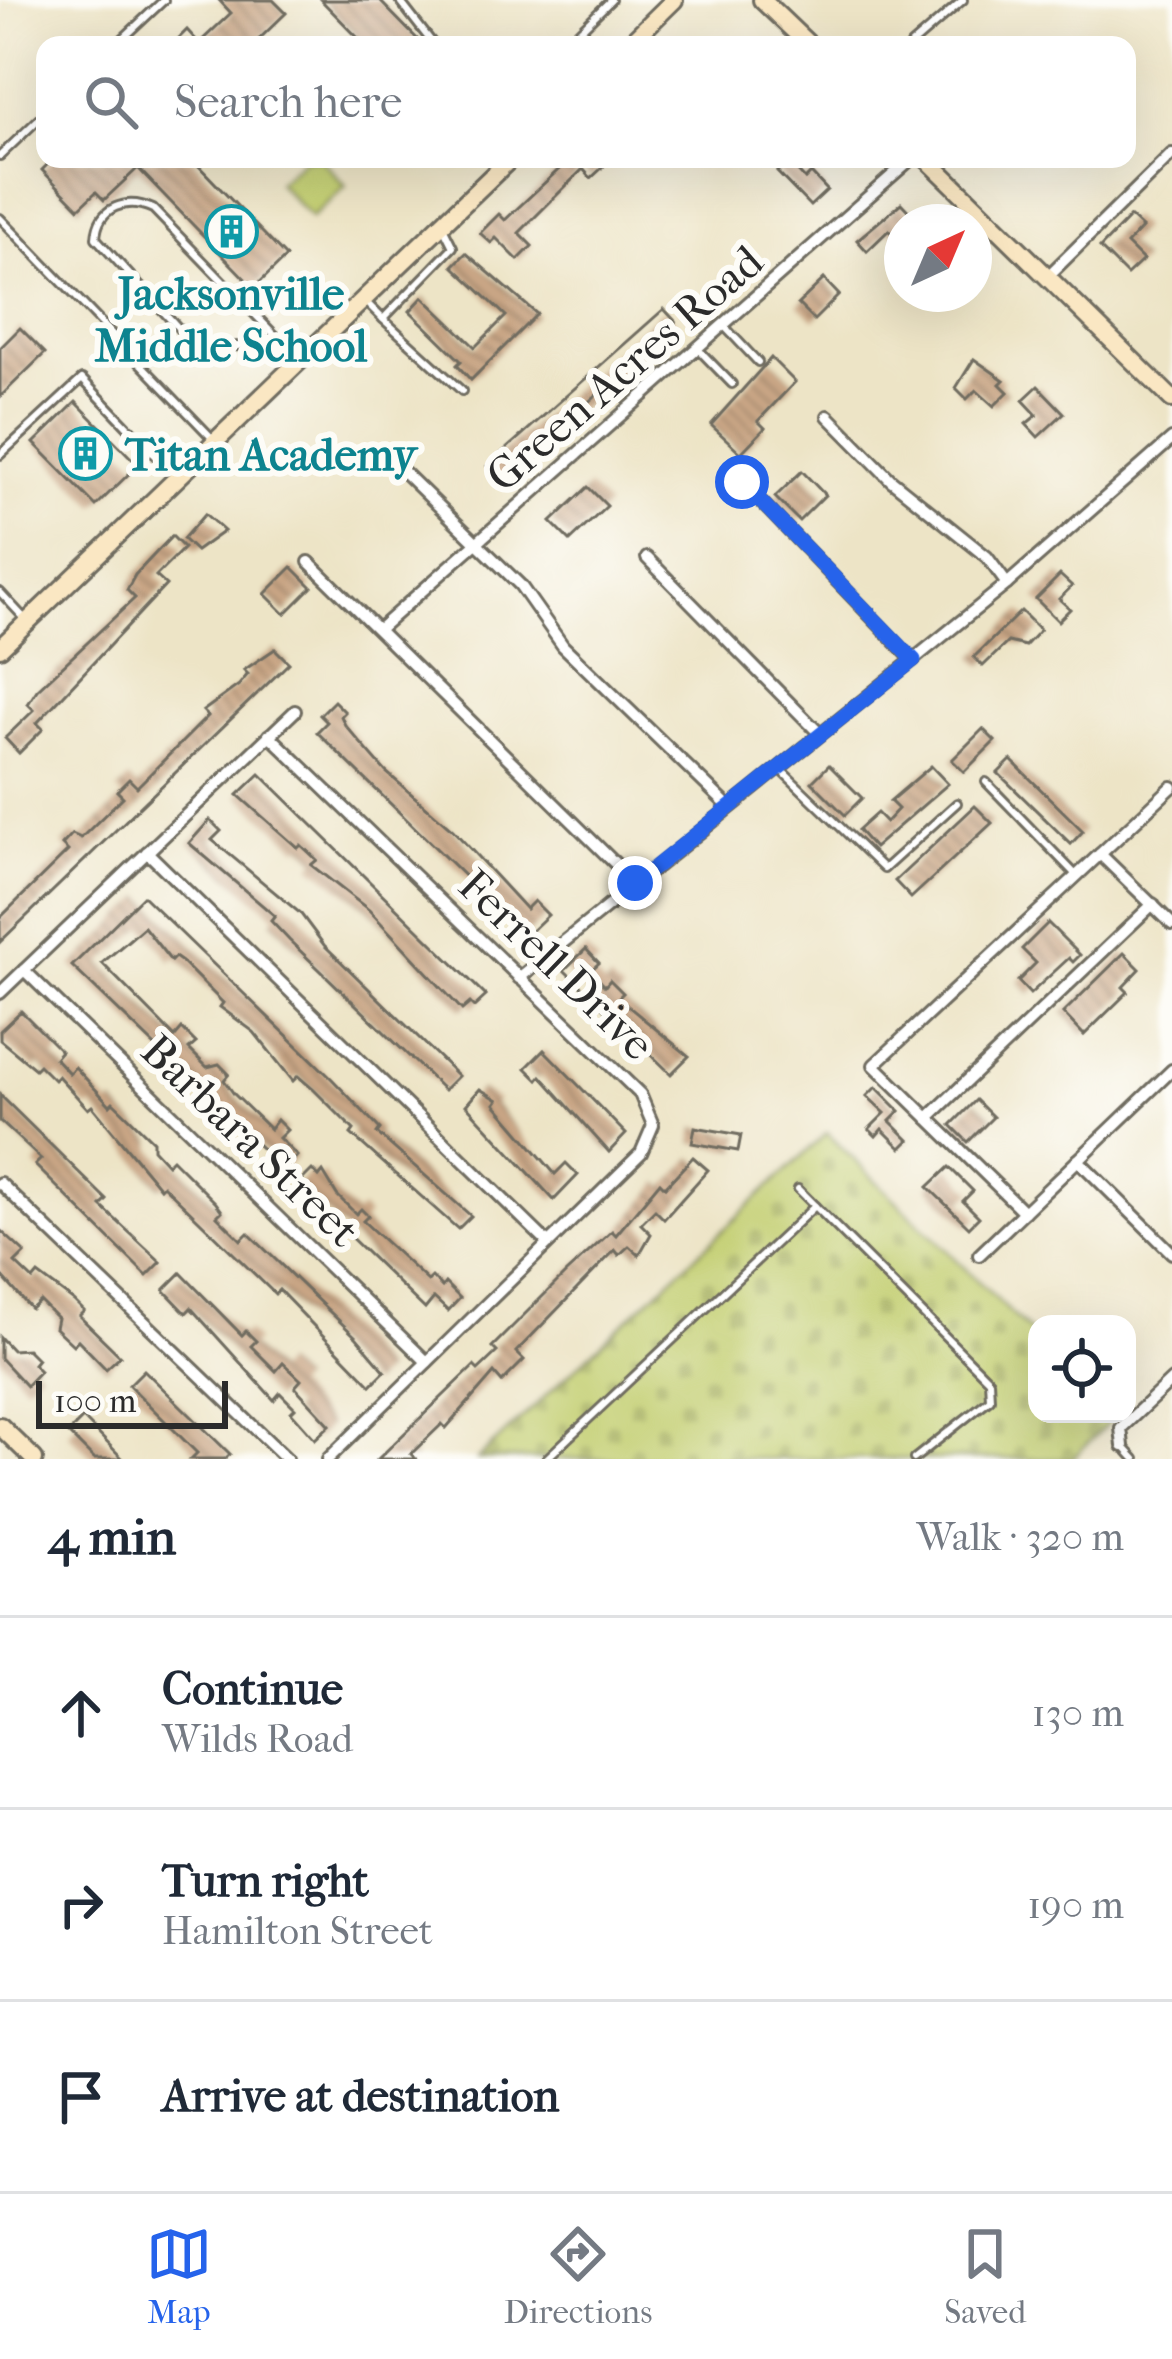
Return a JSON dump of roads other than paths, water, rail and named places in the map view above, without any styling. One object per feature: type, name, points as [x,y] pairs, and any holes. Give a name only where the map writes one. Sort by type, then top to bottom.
[{"type":"street","points":[[637,36],[674,0]]},
{"type":"street","points":[[762,0],[800,36]]},
{"type":"street","points":[[1047,277],[1172,154]]},
{"type":"street","points":[[0,648],[500,168]]},
{"type":"street","name":"Green Acres Road","points":[[380,628],[901,168]]},
{"type":"street","points":[[935,168],[1172,399]]},
{"type":"street","points":[[828,416],[891,480],[987,557],[1007,584]]},
{"type":"street","points":[[519,978],[1007,584],[1172,439]]},
{"type":"street","points":[[404,472],[520,585],[563,646],[728,806]]},
{"type":"street","points":[[742,482],[914,660]]},
{"type":"street","points":[[647,557],[819,733]]},
{"type":"street","points":[[309,562],[635,883]]},
{"type":"street","points":[[0,993],[295,711]]},
{"type":"street","name":"Ferrell Drive","points":[[269,736],[640,1094],[653,1125],[641,1153],[328,1459]]},
{"type":"street","points":[[1024,1212],[874,1065],[1172,787]]},
{"type":"street","points":[[147,852],[548,1243]]},
{"type":"street","points":[[1100,854],[1172,924]]},
{"type":"street","points":[[928,1118],[1153,904]]},
{"type":"street","name":"Barbara Street","points":[[24,970],[427,1362]]},
{"type":"street","points":[[979,1255],[1172,1070]]},
{"type":"street","points":[[1078,1160],[1172,1253]]},
{"type":"street","points":[[0,1183],[286,1459]]},
{"type":"street","points":[[1123,1446],[1121,1427],[1172,1380]]},
{"type":"street","points":[[0,1426],[34,1459]]},
{"type":"lane","points":[[126,36],[164,0]]},
{"type":"lane","points":[[398,0],[427,36]]},
{"type":"lane","points":[[574,36],[611,0]]},
{"type":"lane","points":[[921,36],[963,0]]},
{"type":"lane","points":[[0,156],[36,122]]},
{"type":"lane","points":[[278,340],[210,350],[193,344],[96,238],[101,217],[118,204],[137,202],[153,209],[300,361]]},
{"type":"lane","points":[[0,218],[217,442]]},
{"type":"lane","points":[[383,319],[453,247],[441,224]]},
{"type":"lane","points":[[363,300],[462,391]]},
{"type":"lane","points":[[725,327],[758,362]]},
{"type":"lane","points":[[699,350],[732,384]]},
{"type":"lane","points":[[0,454],[82,379],[178,479]]},
{"type":"lane","points":[[0,592],[28,622]]},
{"type":"lane","points":[[777,766],[884,869],[957,803]]},
{"type":"lane","points":[[986,782],[1077,876]]},
{"type":"lane","points":[[798,1189],[991,1385],[990,1399],[914,1459]]},
{"type":"lane","points":[[546,1459],[815,1206]]},
{"type":"lane","points":[[1123,1446],[1136,1459]]},
{"type":"place","name":"Jacksonville Middle School","points":[[231,232]]},
{"type":"place","name":"Titan Academy","points":[[86,454]]}]
